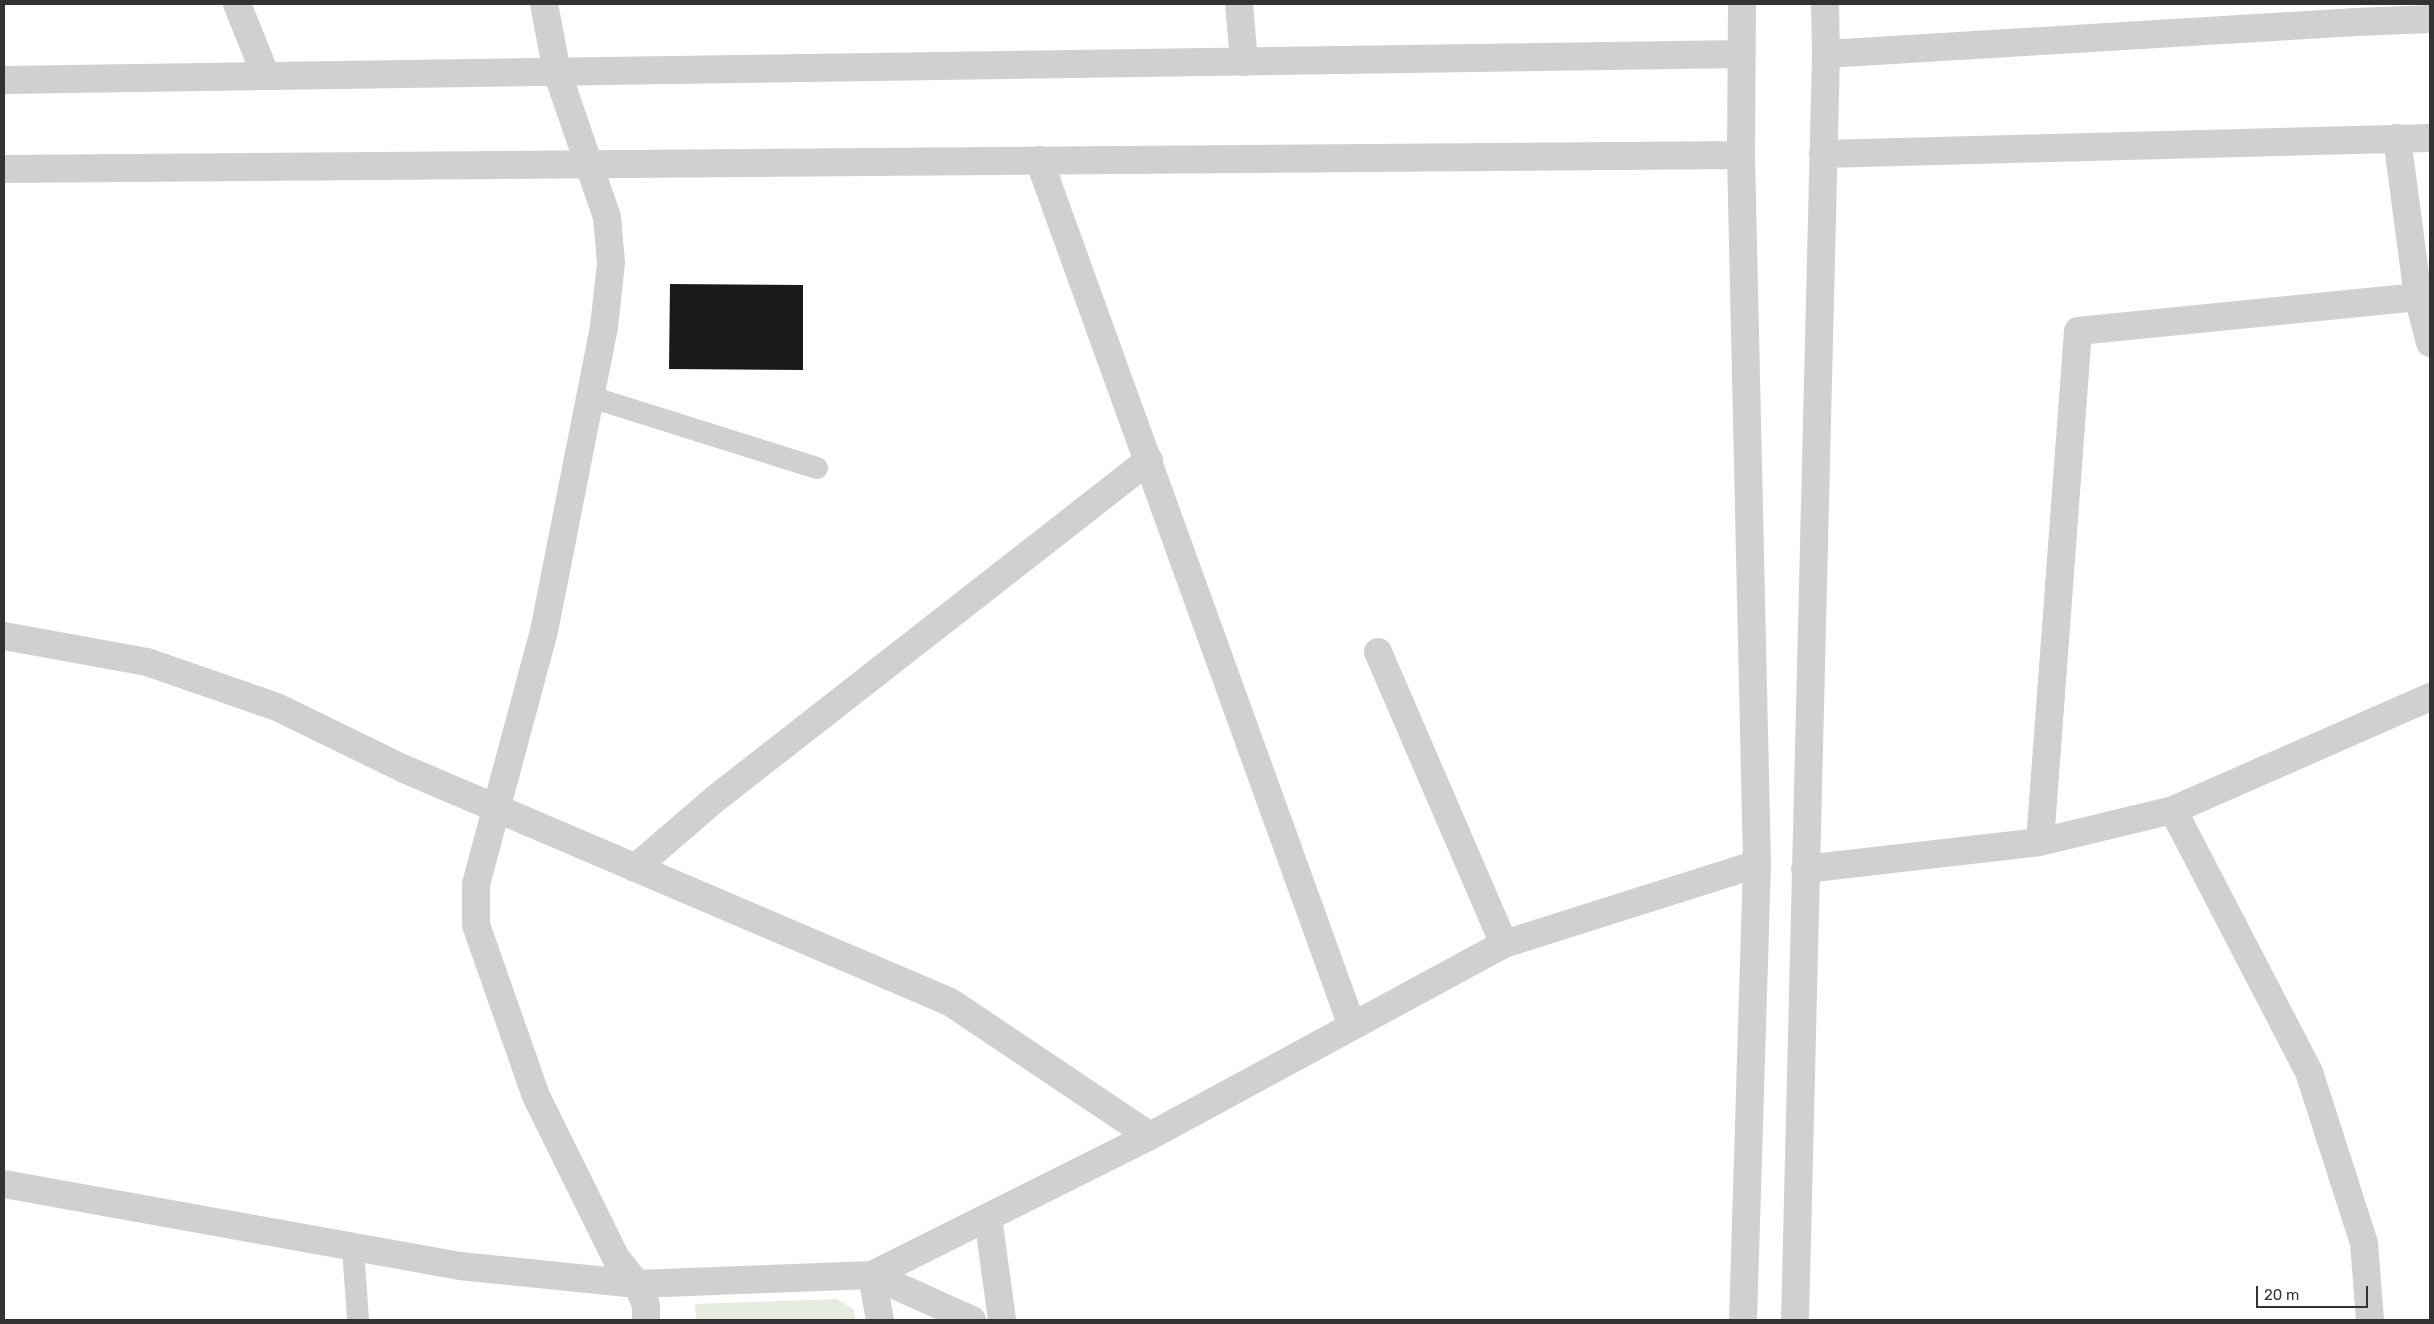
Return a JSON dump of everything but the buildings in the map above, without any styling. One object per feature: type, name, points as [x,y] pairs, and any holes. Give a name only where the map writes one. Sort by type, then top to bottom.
[{"type":"street","points":[[237,4],[266,76]]},
{"type":"street","points":[[544,4],[557,72],[607,217],[611,263],[604,327],[544,631],[476,884],[476,925],[536,1096],[616,1258],[638,1284],[646,1305],[646,1320]]},
{"type":"street","points":[[1239,4],[1244,62]]},
{"type":"street","points":[[1742,4],[1741,155],[1757,864],[1742,1320]]},
{"type":"street","points":[[1794,1320],[1826,54],[1825,4]]},
{"type":"street","points":[[1826,54],[2354,13],[2430,19]]},
{"type":"street","points":[[4,80],[1741,54]]},
{"type":"street","points":[[2397,138],[2418,297],[2430,343]]},
{"type":"street","points":[[1822,154],[2430,138]]},
{"type":"street","points":[[4,169],[588,162],[1741,155]]},
{"type":"street","points":[[1039,160],[1352,1026]]},
{"type":"street","points":[[2040,842],[2078,331],[2418,297]]},
{"type":"street","points":[[635,868],[715,799],[1149,460]]},
{"type":"street","points":[[4,636],[147,662],[278,707],[402,768],[950,1002],[1150,1136]]},
{"type":"street","points":[[1378,652],[1504,944]]},
{"type":"street","points":[[1805,869],[2040,842],[2173,810],[2430,697]]},
{"type":"street","points":[[2173,810],[2309,1072],[2364,1243],[2370,1320]]},
{"type":"street","points":[[4,1184],[460,1266],[638,1284],[872,1275],[1150,1136],[1504,944],[1757,864]]},
{"type":"street","points":[[988,1217],[1002,1320]]},
{"type":"street","points":[[872,1275],[880,1320]]},
{"type":"street","points":[[872,1275],[972,1320]]},
{"type":"lane","points":[[591,396],[817,468]]},
{"type":"lane","points":[[353,1247],[358,1320]]},
{"type":"shaded area","points":[[837,1299],[854,1310],[856,1320],[696,1320],[695,1304]]}]
